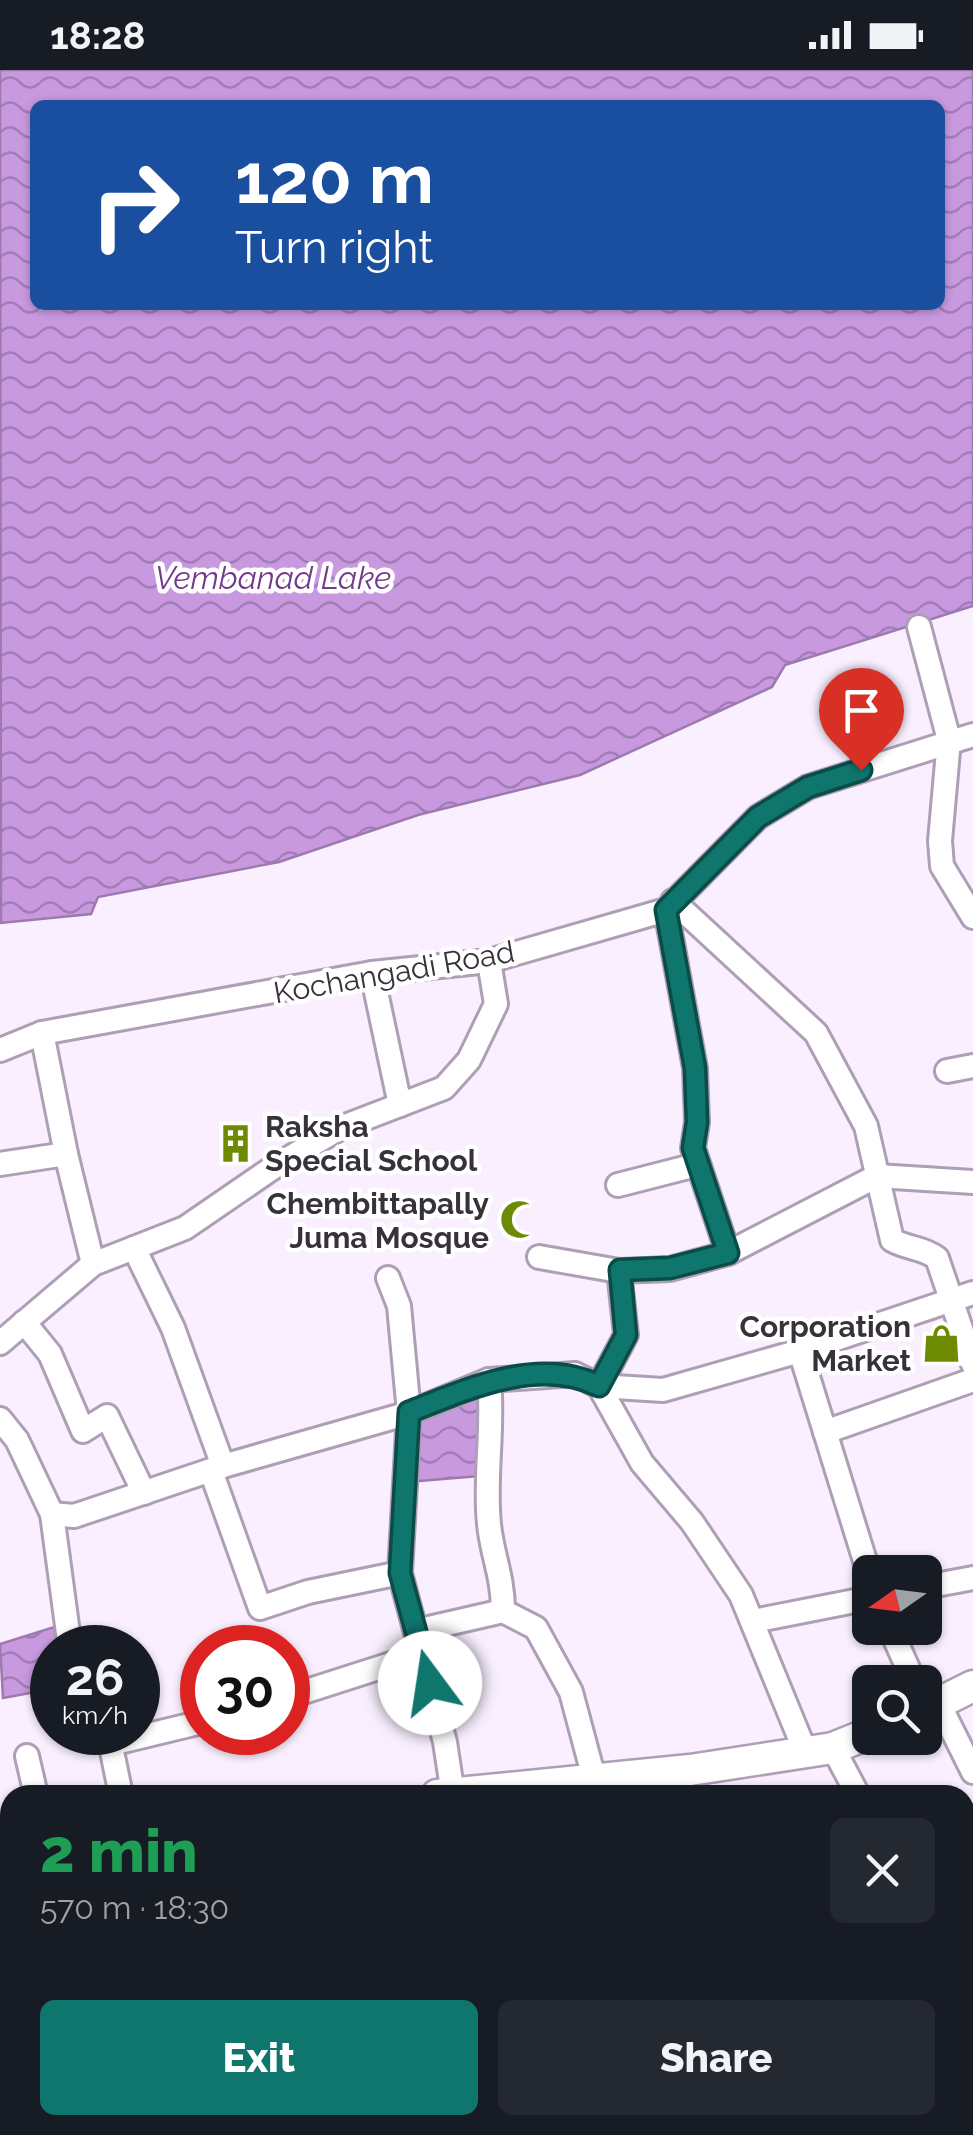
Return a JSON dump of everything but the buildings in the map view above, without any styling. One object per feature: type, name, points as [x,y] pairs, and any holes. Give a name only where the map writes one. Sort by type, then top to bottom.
[{"type":"main road","points":[[942,1701],[973,1686]]},
{"type":"main road","points":[[530,1785],[690,1770],[819,1750],[852,1738]]},
{"type":"street","points":[[919,628],[949,740],[940,841],[942,866],[973,917]]},
{"type":"street","name":"Kochangadi Road","points":[[0,1050],[42,1033],[372,973],[489,960],[669,906],[758,817],[786,798],[808,787],[973,735]]},
{"type":"street","points":[[669,906],[695,1068],[697,1122],[693,1148],[728,1253]]},
{"type":"street","points":[[669,906],[816,1033],[866,1126],[892,1240],[906,1248],[924,1248],[937,1258],[963,1295],[973,1364]]},
{"type":"street","points":[[1,1340],[93,1264],[185,1228],[274,1166],[340,1128],[444,1088],[469,1060],[496,1004],[489,960]]},
{"type":"street","points":[[372,973],[400,1105]]},
{"type":"street","points":[[42,1033],[93,1264]]},
{"type":"street","points":[[947,1071],[973,1066]]},
{"type":"street","points":[[0,1164],[66,1154]]},
{"type":"street","points":[[618,1185],[696,1164]]},
{"type":"street","points":[[540,1256],[620,1270],[670,1268],[728,1253],[877,1176],[973,1182]]},
{"type":"street","points":[[134,1248],[173,1328],[260,1608],[308,1592],[400,1573]]},
{"type":"street","points":[[599,1386],[626,1335],[620,1270]]},
{"type":"street","points":[[388,1278],[399,1306],[409,1412],[400,1573],[444,1742],[446,1785]]},
{"type":"street","points":[[52,1514],[74,1516],[409,1412],[489,1380],[574,1374],[599,1386],[663,1390],[800,1351],[963,1295]]},
{"type":"street","points":[[24,1322],[50,1354],[82,1431],[107,1416],[144,1493]]},
{"type":"street","points":[[800,1351],[863,1555]]},
{"type":"street","points":[[489,1380],[492,1408],[488,1524],[503,1581],[503,1610]]},
{"type":"street","points":[[825,1432],[973,1380]]},
{"type":"street","points":[[599,1386],[642,1463],[692,1522],[741,1595],[819,1750],[849,1785]]},
{"type":"street","points":[[0,1418],[17,1440],[52,1514],[67,1625]]},
{"type":"street","points":[[942,1584],[973,1578]]},
{"type":"street","points":[[753,1620],[852,1601]]},
{"type":"street","points":[[310,1688],[503,1610],[536,1628],[554,1660],[571,1692],[594,1778]]},
{"type":"street","points":[[942,1726],[973,1772]]},
{"type":"street","points":[[113,1755],[119,1785]]},
{"type":"street","points":[[27,1756],[34,1785]]},
{"type":"water","name":"Vembanad Lake","points":[[0,70],[973,70],[973,606],[785,665],[772,687],[580,775],[418,815],[279,862],[98,897],[91,914],[1,923]]},
{"type":"water","points":[[478,1391],[479,1476],[408,1482],[412,1416]]},
{"type":"water","points":[[30,1635],[30,1693],[3,1698],[0,1644]]},
{"type":"place","name":"Raksha Special School","points":[[235,1143]]},
{"type":"place","name":"Chembittapally Juma Mosque","points":[[519,1220]]},
{"type":"place","name":"Corporation Market","points":[[941,1343]]},
{"type":"route","points":[[430,1683],[400,1573],[409,1412],[489,1380],[574,1374],[599,1386],[626,1335],[620,1270],[670,1268],[728,1253],[693,1148],[697,1122],[695,1068],[666,910],[758,817],[808,787],[861,770]]}]
